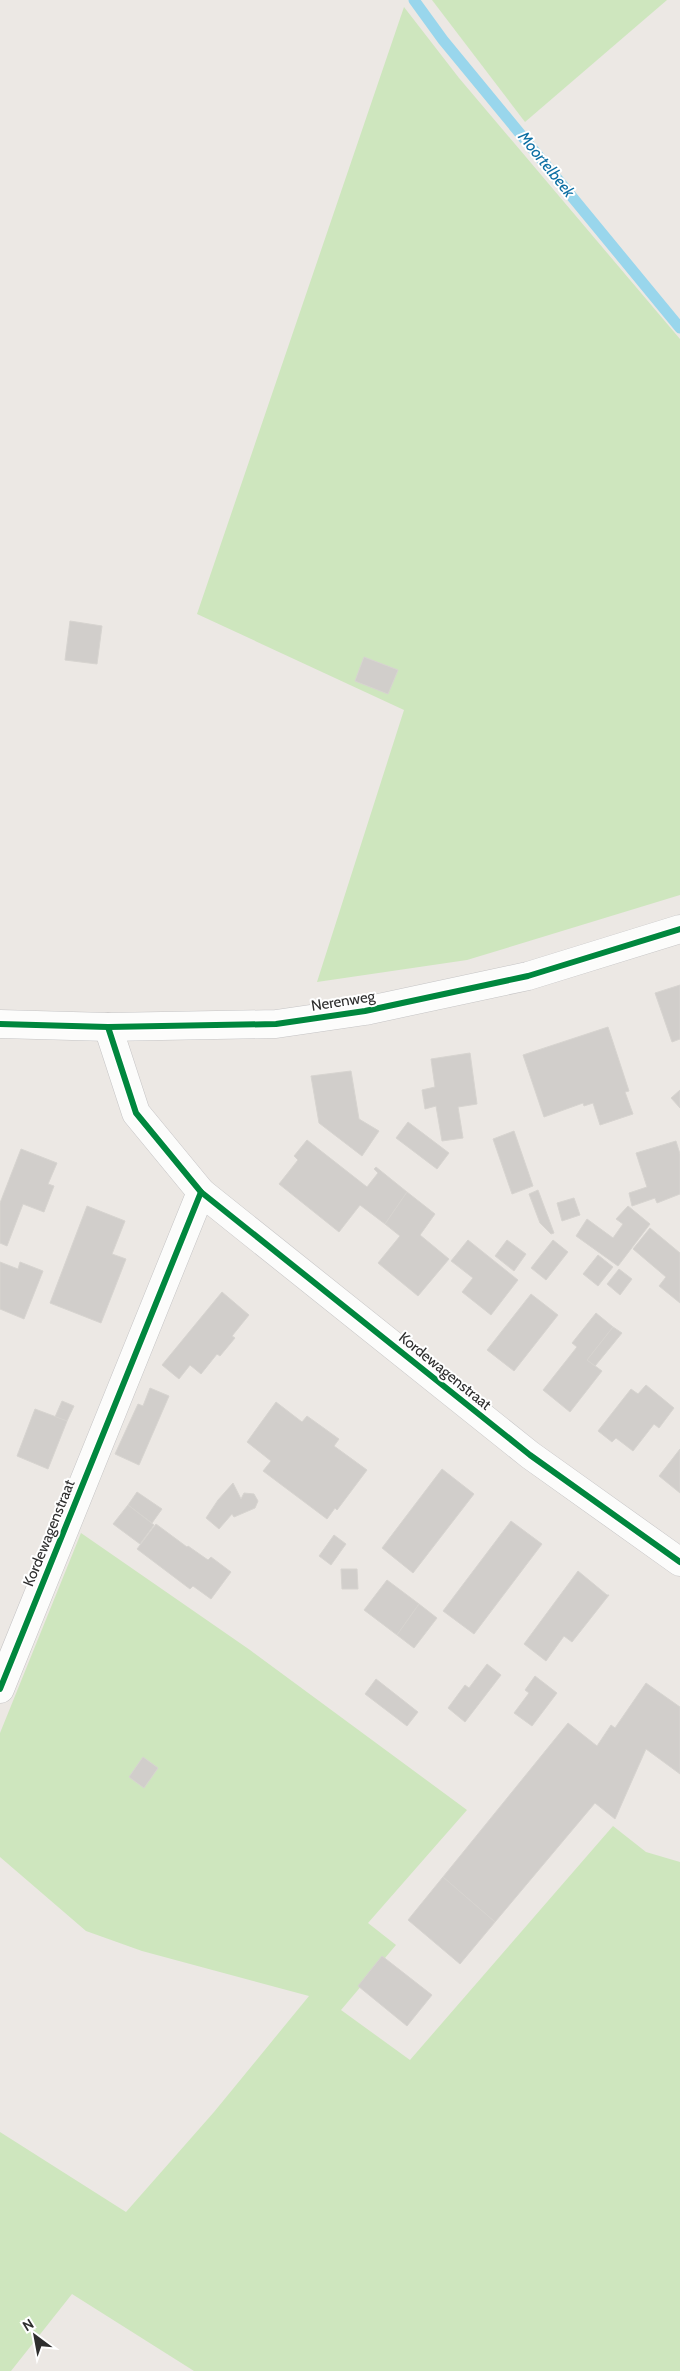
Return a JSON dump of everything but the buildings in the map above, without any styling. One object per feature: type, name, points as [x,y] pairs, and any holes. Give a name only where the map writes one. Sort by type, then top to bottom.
[{"type":"street","name":"Nerenweg","points":[[0,1024],[108,1027],[276,1024],[365,1011],[528,976],[680,929]]},
{"type":"street","name":"Kordewagenstraat","points":[[108,1027],[136,1112],[201,1192],[530,1455],[680,1562]]},
{"type":"street","name":"Kordewagenstraat","points":[[0,1689],[201,1192]]},
{"type":"green space","points":[[432,0],[667,0],[525,122]]},
{"type":"green space","points":[[404,7],[459,78],[680,339],[680,895],[467,960],[317,982],[404,710],[197,614]]},
{"type":"green space","points":[[81,1533],[250,1650],[467,1810],[368,1923],[396,1945],[341,2010],[410,2060],[613,1826],[646,1852],[680,1862],[680,2371],[194,2371],[72,2294],[11,2371],[0,2371],[0,2132],[126,2212],[214,2112],[309,1996],[142,1951],[86,1931],[0,1857],[0,1733]]},
{"type":"waterway","name":"Moortelbeek","points":[[414,0],[443,40],[680,328]]},
{"type":"cycle path","points":[[0,1024],[108,1027],[276,1024],[365,1011],[528,976],[680,929]]},
{"type":"cycle path","points":[[108,1027],[136,1113],[201,1192],[530,1455],[680,1562]]},
{"type":"cycle path","points":[[0,1689],[201,1192]]}]
